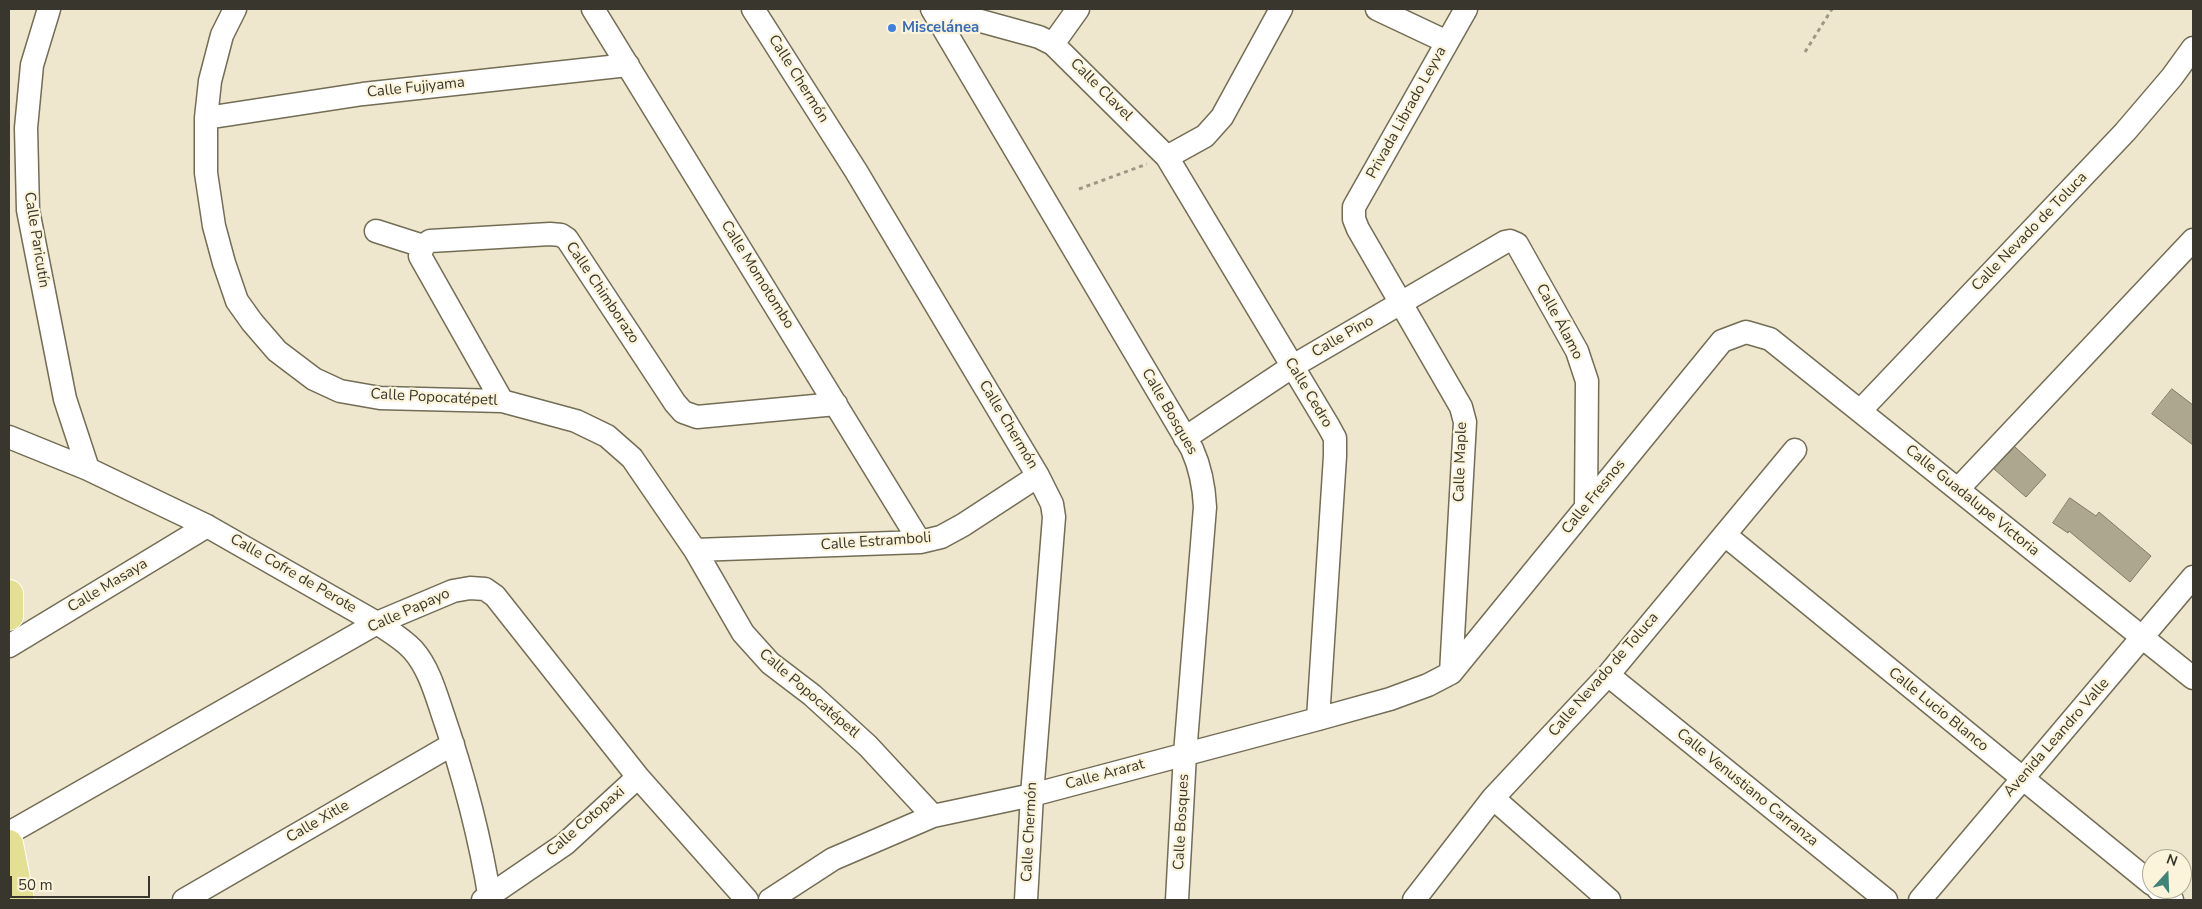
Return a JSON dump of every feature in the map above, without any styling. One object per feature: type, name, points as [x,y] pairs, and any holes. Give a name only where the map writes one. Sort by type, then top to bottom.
[{"type":"main road","points":[[9,594],[9,616]]},
{"type":"main road","points":[[9,844],[20,900]]},
{"type":"street","name":"Calle Paricutín","points":[[49,9],[32,65],[26,128],[28,210],[65,399],[88,469]]},
{"type":"street","name":"Calle Popocatépetl","points":[[235,9],[222,35],[210,81],[206,118],[206,173],[214,226],[237,301],[277,351],[314,378],[340,391],[380,398],[502,401],[576,421],[607,436],[632,458],[695,550],[743,633],[770,663],[812,695],[868,746],[933,816]]},
{"type":"street","name":"Calle Momotombo","points":[[593,9],[920,542]]},
{"type":"street","name":"Calle Chermón","points":[[753,9],[856,170],[1038,476],[1052,504],[1054,517],[1032,795],[1026,900]]},
{"type":"street","name":"Calle Bosques","points":[[932,9],[1185,438],[1199,466],[1204,483],[1205,507],[1185,754],[1177,900]]},
{"type":"street","name":"Calle Clavel","points":[[937,9],[1039,37],[1053,44],[1168,157]]},
{"type":"street","points":[[1053,44],[1078,9]]},
{"type":"street","points":[[1168,157],[1205,136],[1222,117],[1281,9]]},
{"type":"street","points":[[1377,9],[1447,42]]},
{"type":"street","name":"Privada Librado Leyva","points":[[1354,219],[1354,207],[1466,9]]},
{"type":"street","name":"Calle Nevado de Toluca","points":[[1860,411],[2126,132],[2172,78],[2193,48]]},
{"type":"street","name":"Calle Fujiyama","points":[[206,118],[363,94],[628,65]]},
{"type":"street","name":"Calle Cedro","points":[[1168,157],[1335,438],[1318,719]]},
{"type":"street","name":"Calle Maple","points":[[1354,219],[1461,407],[1465,422],[1451,673]]},
{"type":"street","points":[[376,231],[423,246],[420,256],[502,401]]},
{"type":"street","name":"Calle Chimborazo","points":[[423,246],[430,241],[561,235],[567,239],[675,403],[683,412],[697,417],[836,404]]},
{"type":"street","points":[[1958,489],[2193,240]]},
{"type":"street","name":"Calle Álamo","points":[[1505,242],[1510,241],[1517,244],[1577,351],[1584,369],[1587,381],[1586,507]]},
{"type":"street","name":"Calle Pino","points":[[1185,438],[1293,366],[1505,242]]},
{"type":"street","name":"Calle Guadalupe Victoria","points":[[1746,332],[1770,339],[2193,678]]},
{"type":"street","name":"Calle Fresnos","points":[[1451,673],[1722,341],[1746,332]]},
{"type":"street","name":"Calle Cofre de Perote","points":[[9,437],[88,469],[207,526],[377,623],[414,650],[430,677],[453,744],[473,816],[487,899]]},
{"type":"street","name":"Calle Nevado de Toluca","points":[[1414,900],[1493,798],[1608,675],[1795,450]]},
{"type":"street","name":"Calle Estramboli","points":[[695,550],[920,542],[941,537],[963,525],[1038,476]]},
{"type":"street","name":"Calle Masaya","points":[[9,646],[207,526]]},
{"type":"street","name":"Calle Lucio Blanco","points":[[1725,535],[2142,876]]},
{"type":"street","name":"Avenida Leandro Valle","points":[[1920,900],[2193,577]]},
{"type":"street","name":"Calle Papayo","points":[[9,833],[377,623],[453,591],[470,588],[485,589],[495,596],[638,777],[747,900]]},
{"type":"street","name":"Calle Ararat","points":[[770,900],[833,859],[933,816],[1032,795],[1318,719],[1390,699],[1428,685],[1451,673]]},
{"type":"street","name":"Calle Venustiano Carranza","points":[[1608,675],[1886,900]]},
{"type":"street","name":"Calle Xitle","points":[[184,900],[453,744]]},
{"type":"street","name":"Calle Cotopaxi","points":[[487,899],[565,844],[638,777]]},
{"type":"street","points":[[1493,798],[1609,900]]},
{"type":"path","points":[[1805,52],[1832,9]]},
{"type":"path","points":[[1079,189],[1168,157]]},
{"type":"building","points":[[2172,389],[2193,405],[2193,445],[2152,414]]},
{"type":"building","points":[[2015,447],[2046,475],[2026,497],[1994,469]]},
{"type":"building","points":[[2070,498],[2096,516],[2099,512],[2151,556],[2130,582],[2069,531],[2068,533],[2053,523]]},
{"type":"place","name":"Miscelánea","points":[[892,28]]}]
